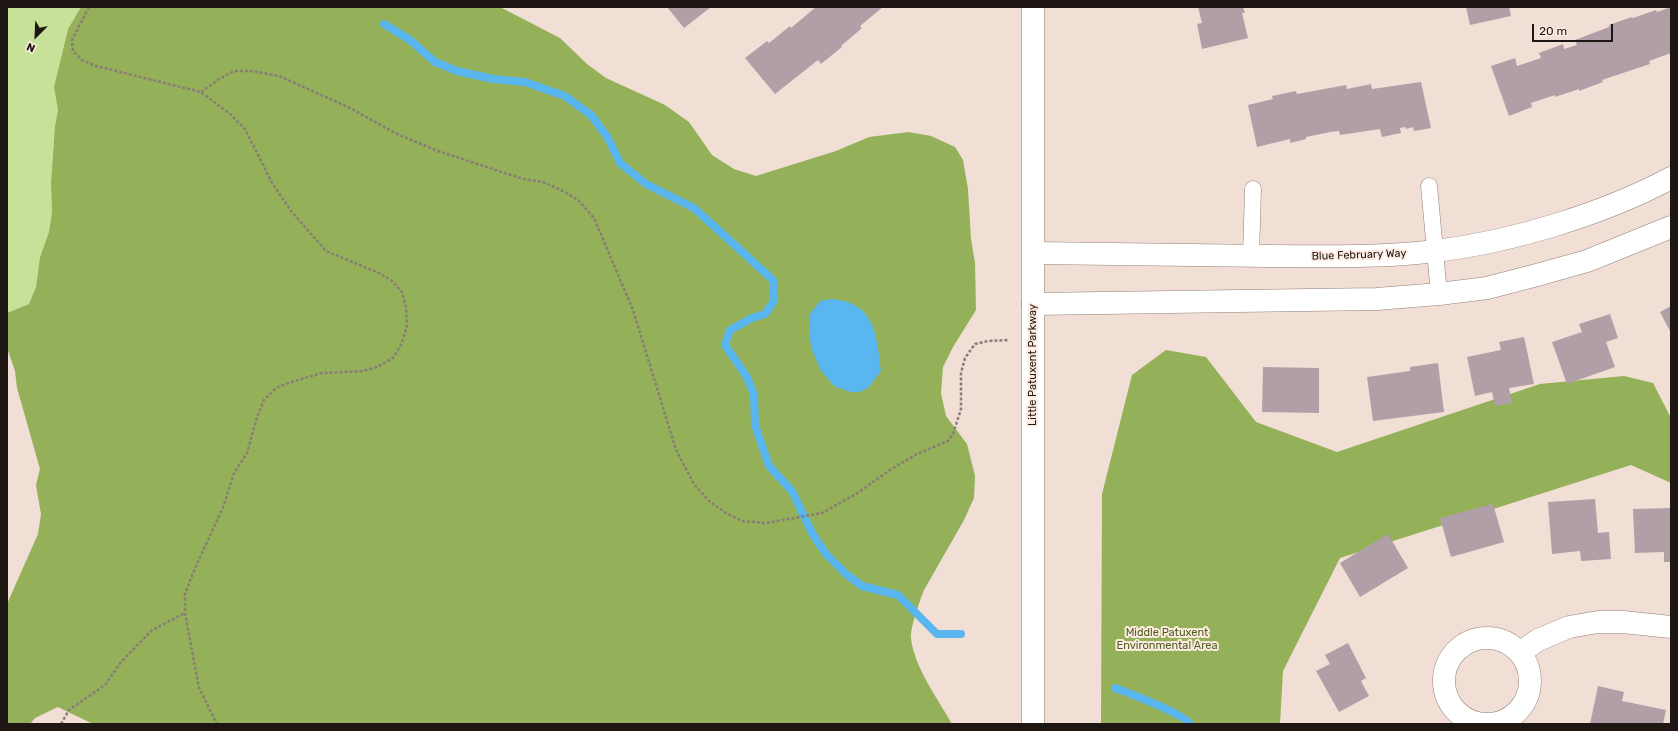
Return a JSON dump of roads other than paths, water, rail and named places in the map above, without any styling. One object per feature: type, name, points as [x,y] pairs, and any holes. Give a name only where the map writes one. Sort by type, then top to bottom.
[{"type":"street","name":"Little Patuxent Parkway","points":[[1033,7],[1034,724]]},
{"type":"street","name":"Blue February Way","points":[[1034,253],[1379,256],[1435,251],[1481,244],[1579,217],[1671,178]]},
{"type":"street","points":[[1034,304],[1361,299],[1439,294],[1487,288],[1537,275],[1587,260],[1671,227]]},
{"type":"street","points":[[1520,653],[1538,640],[1569,628],[1598,622],[1623,622],[1671,627]]},
{"type":"street","points":[[1484,638],[1496,639],[1509,644],[1520,653],[1527,664],[1530,677],[1529,691],[1523,706],[1512,716],[1494,724],[1476,724],[1462,717],[1450,704],[1444,689],[1444,675],[1449,658],[1460,647],[1473,640],[1484,638]]},
{"type":"lane","points":[[1429,186],[1439,294]]},
{"type":"lane","points":[[1251,256],[1253,189]]},
{"type":"water","points":[[831,299],[846,301],[857,306],[871,323],[875,333],[881,371],[869,387],[860,392],[850,392],[834,386],[821,371],[812,350],[809,335],[810,314],[820,301]]},
{"type":"waterway","points":[[384,24],[410,40],[435,62],[457,71],[493,79],[525,82],[565,96],[591,115],[608,138],[620,163],[646,184],[694,208],[773,280],[774,301],[765,314],[752,318],[730,330],[725,345],[747,377],[754,395],[755,425],[769,466],[792,491],[812,533],[826,554],[846,574],[862,586],[898,595],[937,634],[961,634]]},
{"type":"waterway","points":[[1115,688],[1178,715],[1190,724]]},
{"type":"park label","name":"Middle Patuxent Environmental Area","points":[[1167,639]]}]
